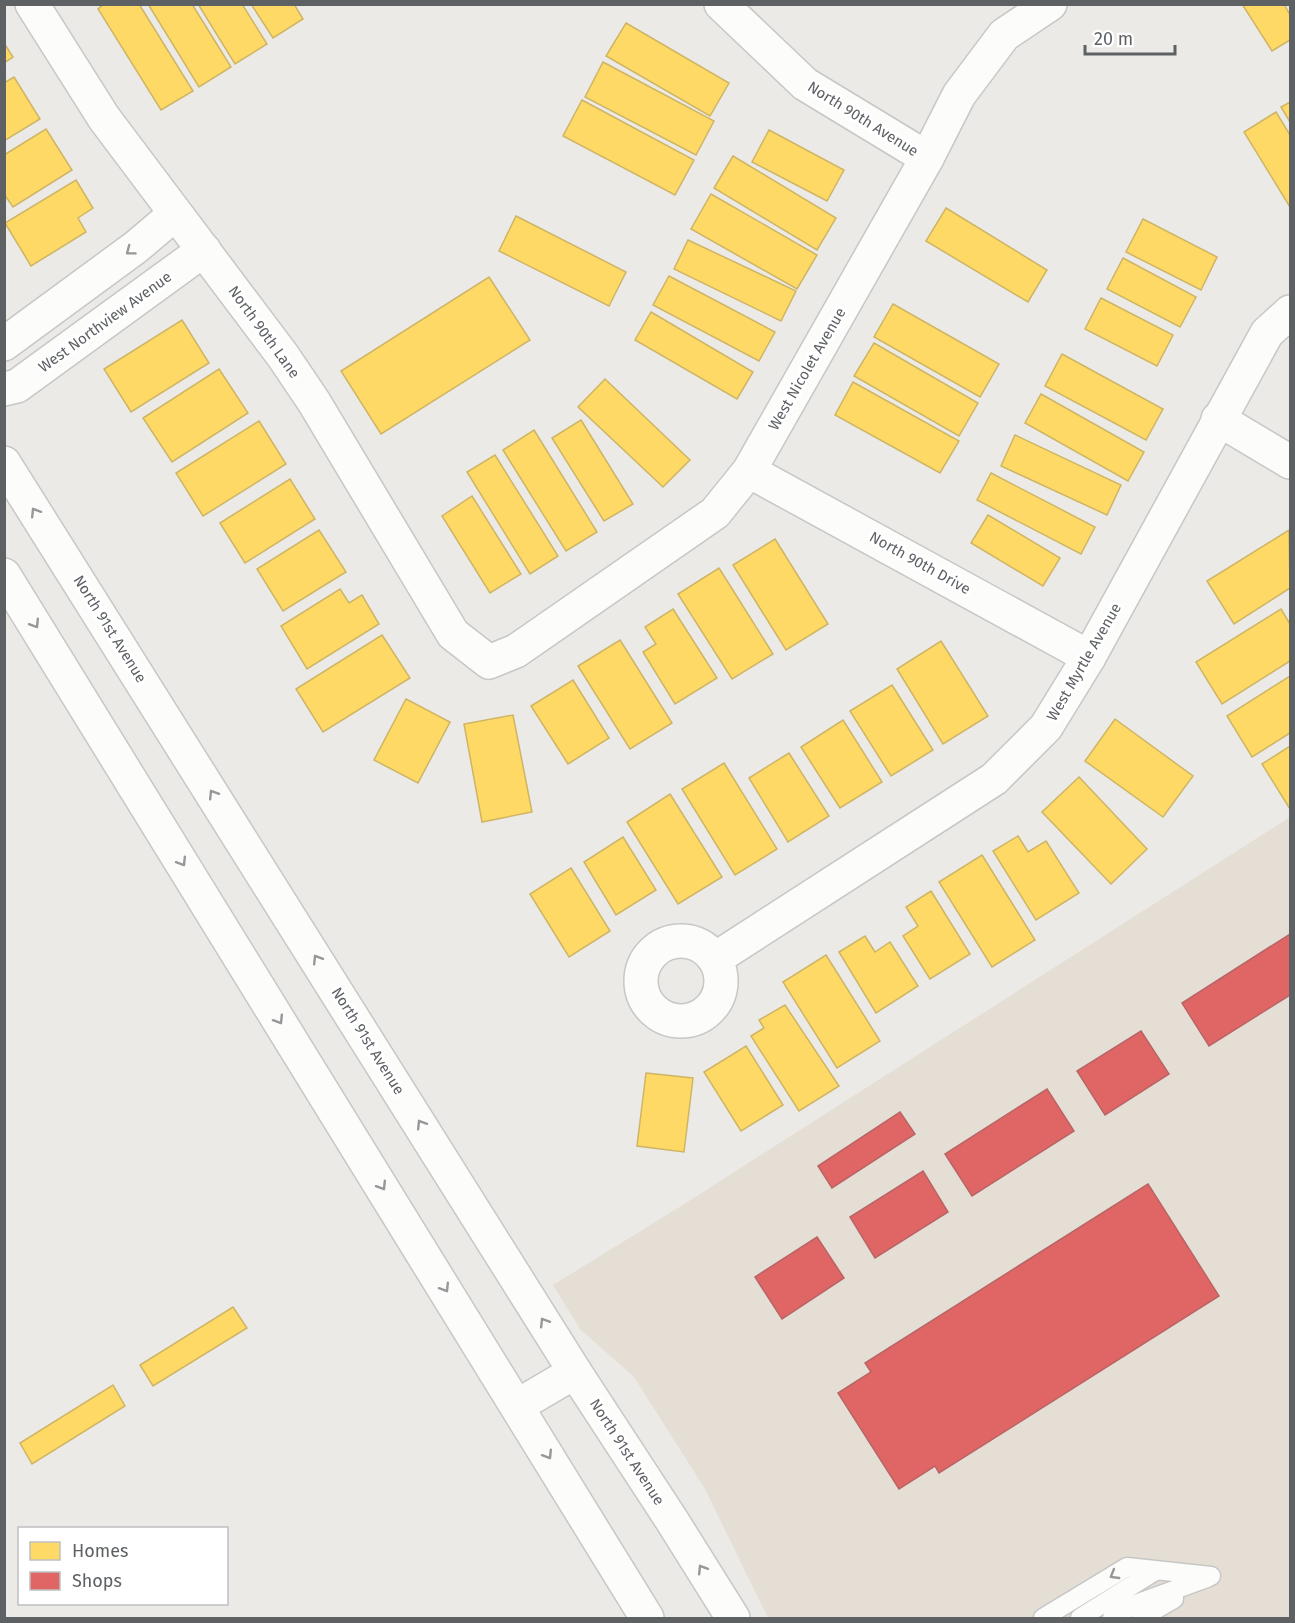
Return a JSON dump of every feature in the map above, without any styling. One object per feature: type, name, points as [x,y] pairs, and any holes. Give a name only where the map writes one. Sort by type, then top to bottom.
[{"type":"street","name":"North 90th Lane","points":[[32,4],[104,118],[284,356],[453,634],[489,662]]},
{"type":"street","name":"North 90th Avenue","points":[[721,4],[805,84],[927,158]]},
{"type":"street","name":"West Nicolet Avenue","points":[[489,662],[516,651],[715,513],[749,471],[927,158],[959,95],[1004,35],[1050,4]]},
{"type":"street","points":[[4,344],[136,247],[175,214]]},
{"type":"street","name":"West Northview Avenue","points":[[4,389],[17,387],[204,250]]},
{"type":"street","name":"West Myrtle Avenue","points":[[715,959],[994,779],[1046,727],[1089,657],[1267,333],[1290,312]]},
{"type":"street","points":[[1218,419],[1290,462]]},
{"type":"street","name":"North 91st Avenue","points":[[4,463],[575,1372],[733,1618]]},
{"type":"street","name":"North 90th Drive","points":[[749,471],[1089,657]]},
{"type":"street","points":[[4,574],[647,1618]]},
{"type":"street","points":[[517,1406],[575,1372]]},
{"type":"lane","points":[[1043,1618],[1127,1567],[1211,1576]]},
{"type":"lane","points":[[1080,1618],[1155,1571]]},
{"type":"lane","points":[[1112,1618],[1133,1605],[1211,1576]]},
{"type":"lane","points":[[1141,1618],[1211,1576]]},
{"type":"shaded area","points":[[1290,817],[1290,1618],[768,1618],[705,1489],[634,1377],[580,1329],[553,1285],[681,1206]]},
{"type":"building: Homes","points":[[104,4],[139,4],[193,91],[161,110],[98,9]]},
{"type":"building: Homes","points":[[148,4],[192,4],[231,67],[199,87]]},
{"type":"building: Homes","points":[[198,4],[242,4],[267,44],[235,64]]},
{"type":"building: Homes","points":[[251,4],[294,4],[303,19],[273,38]]},
{"type":"building: Homes","points":[[1242,4],[1284,4],[1290,15],[1290,40],[1272,51]]},
{"type":"building: Homes","points":[[626,23],[729,83],[710,116],[606,56]]},
{"type":"building: Homes","points":[[4,43],[13,57],[4,63]]},
{"type":"building: Homes","points":[[603,62],[714,121],[696,155],[585,97]]},
{"type":"building: Homes","points":[[14,77],[40,119],[4,141],[4,83]]},
{"type":"building: Homes","points":[[582,100],[694,160],[675,195],[563,136]]},
{"type":"building: Homes","points":[[1290,102],[1290,122],[1281,107]]},
{"type":"building: Homes","points":[[1276,112],[1290,135],[1290,207],[1244,132]]},
{"type":"building: Homes","points":[[46,129],[72,170],[13,207],[4,194],[4,155]]},
{"type":"building: Homes","points":[[769,130],[844,170],[827,201],[752,162]]},
{"type":"building: Homes","points":[[733,156],[836,218],[817,250],[714,188]]},
{"type":"building: Homes","points":[[76,180],[93,208],[78,218],[86,232],[31,266],[5,223]]},
{"type":"building: Homes","points":[[711,194],[817,255],[797,289],[691,229]]},
{"type":"building: Homes","points":[[946,208],[1047,270],[1028,302],[926,241]]},
{"type":"building: Homes","points":[[516,216],[626,272],[609,306],[499,251]]},
{"type":"building: Homes","points":[[1143,219],[1217,257],[1201,290],[1126,252]]},
{"type":"building: Homes","points":[[688,240],[796,291],[781,321],[674,269]]},
{"type":"building: Homes","points":[[1123,258],[1196,297],[1180,327],[1107,289]]},
{"type":"building: Homes","points":[[669,276],[775,332],[759,361],[653,305]]},
{"type":"building: Homes","points":[[489,277],[530,340],[381,434],[341,371]]},
{"type":"building: Homes","points":[[1101,298],[1173,335],[1157,366],[1085,329]]},
{"type":"building: Homes","points":[[893,304],[999,364],[980,397],[874,337]]},
{"type":"building: Homes","points":[[651,312],[753,372],[737,399],[635,340]]},
{"type":"building: Homes","points":[[182,320],[209,363],[131,412],[104,369]]},
{"type":"building: Homes","points":[[874,343],[978,403],[959,436],[854,376]]},
{"type":"building: Homes","points":[[1062,354],[1163,409],[1146,440],[1045,386]]},
{"type":"building: Homes","points":[[219,369],[248,413],[172,462],[143,418]]},
{"type":"building: Homes","points":[[605,379],[690,460],[663,487],[578,407]]},
{"type":"building: Homes","points":[[853,382],[959,441],[940,473],[835,415]]},
{"type":"building: Homes","points":[[1041,394],[1144,452],[1128,481],[1025,423]]},
{"type":"building: Homes","points":[[581,420],[633,504],[604,521],[552,438]]},
{"type":"building: Homes","points":[[259,421],[286,464],[203,516],[176,473]]},
{"type":"building: Homes","points":[[534,430],[597,532],[566,551],[503,450]]},
{"type":"building: Homes","points":[[1015,435],[1121,485],[1107,515],[1001,466]]},
{"type":"building: Homes","points":[[495,455],[558,556],[530,574],[467,472]]},
{"type":"building: Homes","points":[[991,473],[1095,527],[1081,554],[977,500]]},
{"type":"building: Homes","points":[[290,479],[315,519],[245,563],[220,523]]},
{"type":"building: Homes","points":[[472,496],[521,574],[490,593],[442,516]]},
{"type":"building: Homes","points":[[988,515],[1060,558],[1043,586],[971,543]]},
{"type":"building: Homes","points":[[319,530],[346,572],[283,611],[257,569]]},
{"type":"building: Homes","points":[[1289,530],[1290,588],[1234,624],[1207,581]]},
{"type":"building: Homes","points":[[775,539],[828,624],[786,650],[733,565]]},
{"type":"building: Homes","points":[[719,568],[773,654],[732,679],[678,594]]},
{"type":"building: Homes","points":[[340,589],[349,603],[362,595],[379,624],[307,669],[281,626]]},
{"type":"building: Homes","points":[[673,609],[717,678],[675,704],[643,652],[656,644],[645,627]]},
{"type":"building: Homes","points":[[1281,609],[1290,624],[1290,661],[1222,704],[1196,662]]},
{"type":"building: Homes","points":[[382,635],[410,678],[323,732],[296,689]]},
{"type":"building: Homes","points":[[620,640],[672,723],[630,749],[578,666]]},
{"type":"building: Homes","points":[[941,641],[988,716],[943,744],[897,669]]},
{"type":"building: Homes","points":[[1290,676],[1290,733],[1252,757],[1227,716]]},
{"type":"building: Homes","points":[[573,680],[609,738],[568,764],[531,706]]},
{"type":"building: Homes","points":[[892,685],[933,750],[891,776],[850,711]]},
{"type":"building: Homes","points":[[406,699],[450,722],[418,783],[374,760]]},
{"type":"building: Homes","points":[[513,715],[532,812],[482,822],[464,724]]},
{"type":"building: Homes","points":[[1115,719],[1193,776],[1163,817],[1085,761]]},
{"type":"building: Homes","points":[[843,720],[882,782],[840,808],[801,747]]},
{"type":"building: Homes","points":[[1290,746],[1290,809],[1262,764]]},
{"type":"building: Homes","points":[[789,753],[829,816],[788,842],[749,778]]},
{"type":"building: Homes","points":[[724,763],[777,849],[735,875],[682,789]]},
{"type":"building: Homes","points":[[1079,777],[1147,849],[1111,884],[1042,812]]},
{"type":"building: Homes","points":[[670,794],[722,877],[678,904],[627,822]]},
{"type":"building: Homes","points":[[1018,836],[1028,852],[1046,841],[1079,893],[1036,920],[993,851]]},
{"type":"building: Homes","points":[[623,837],[656,890],[616,915],[584,862]]},
{"type":"building: Homes","points":[[982,855],[1035,940],[992,967],[939,882]]},
{"type":"building: Homes","points":[[571,868],[610,931],[569,957],[530,894]]},
{"type":"building: Homes","points":[[931,891],[970,954],[930,979],[903,936],[918,926],[906,907]]},
{"type":"building: Homes","points":[[865,936],[875,952],[890,942],[918,986],[876,1013],[839,952]]},
{"type":"building: Homes","points":[[826,955],[880,1041],[837,1068],[783,982]]},
{"type":"building: Homes","points":[[785,1005],[839,1086],[799,1111],[751,1036],[764,1028],[759,1020]]},
{"type":"building: Homes","points":[[746,1046],[783,1105],[741,1131],[704,1072]]},
{"type":"building: Homes","points":[[646,1073],[693,1078],[684,1152],[637,1146]]},
{"type":"building: Homes","points":[[233,1307],[247,1328],[153,1386],[140,1365]]},
{"type":"building: Homes","points":[[113,1385],[125,1406],[32,1464],[20,1443]]},
{"type":"building: Shops","points":[[1290,934],[1290,995],[1209,1046],[1182,1003]]},
{"type":"building: Shops","points":[[1141,1031],[1169,1074],[1105,1115],[1077,1071]]},
{"type":"building: Shops","points":[[1047,1089],[1074,1131],[972,1196],[945,1154]]},
{"type":"building: Shops","points":[[900,1112],[915,1134],[832,1188],[818,1166]]},
{"type":"building: Shops","points":[[923,1171],[948,1212],[875,1258],[850,1217]]},
{"type":"building: Shops","points":[[1148,1184],[1219,1296],[939,1473],[935,1466],[899,1489],[838,1393],[871,1372],[865,1363]]},
{"type":"building: Shops","points":[[817,1237],[844,1278],[782,1319],[755,1277]]}]
